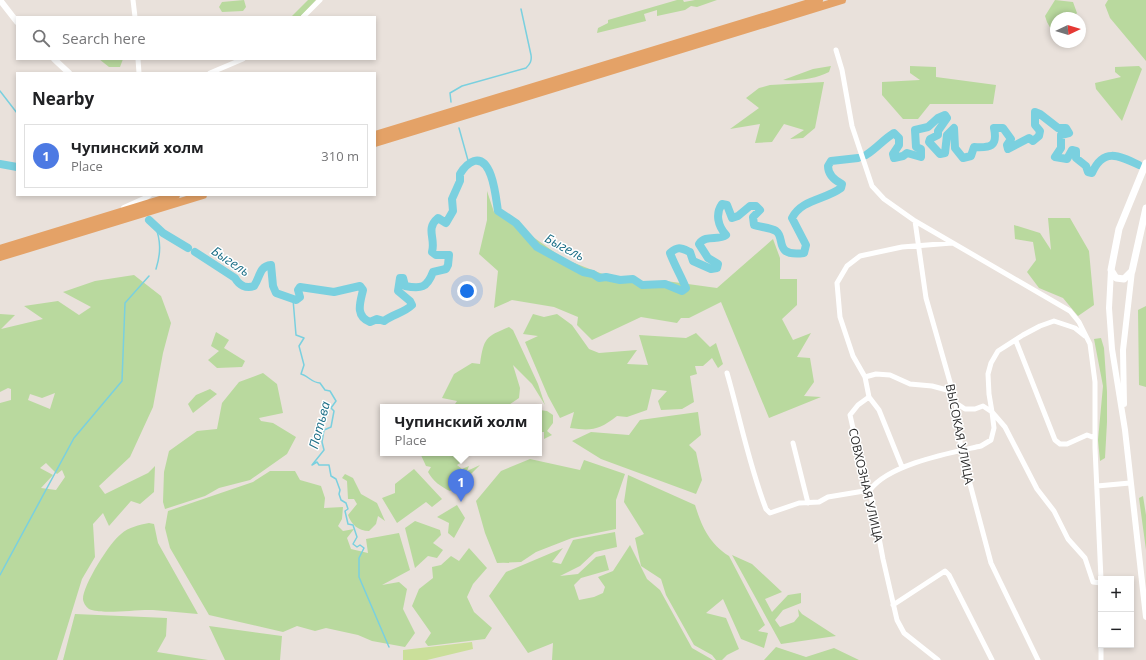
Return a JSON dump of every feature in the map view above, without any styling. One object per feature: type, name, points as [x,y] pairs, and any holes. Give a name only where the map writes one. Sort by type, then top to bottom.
[{"type":"highway","points":[[376,135],[819,0]]},
{"type":"highway","points":[[376,143],[842,0]]},
{"type":"highway","points":[[0,249],[173,196]]},
{"type":"highway","points":[[0,257],[200,196]]},
{"type":"main road","points":[[1146,163],[1119,229],[1111,270],[1116,278],[1120,280],[1128,277],[1132,271],[1146,208]]},
{"type":"street","points":[[0,0],[16,21]]},
{"type":"street","points":[[133,0],[134,16]]},
{"type":"street","points":[[304,16],[320,0]]},
{"type":"street","points":[[836,50],[842,70],[852,126],[872,186],[884,199],[915,221],[1070,311],[1079,322],[1090,344],[1095,382],[1095,438],[1101,576]]},
{"type":"street","points":[[55,60],[68,72]]},
{"type":"street","points":[[138,60],[139,72]]},
{"type":"street","points":[[212,72],[241,60]]},
{"type":"street","points":[[92,221],[144,199],[148,196]]},
{"type":"street","name":"ВЫСОКАЯ УЛИЦА","points":[[915,221],[926,298],[956,403],[961,450],[991,563],[1038,660]]},
{"type":"street","points":[[902,467],[879,410],[869,397],[865,377],[853,356],[840,317],[837,283],[847,266],[860,256],[902,247],[953,243]]},
{"type":"street","points":[[1111,270],[1109,308],[1111,336],[1125,430],[1146,617]]},
{"type":"street","points":[[1125,430],[1123,350],[1132,271]]},
{"type":"street","points":[[727,372],[746,440],[752,473],[766,509],[770,513],[799,503],[818,502],[828,497],[870,490],[876,481],[902,467],[961,450],[981,446],[991,440],[994,428],[989,394],[988,374],[991,363],[998,351],[1040,326],[1054,321],[1075,328],[1087,338]]},
{"type":"street","points":[[1016,341],[1055,440],[1060,444],[1067,444],[1087,436],[1095,438]]},
{"type":"street","points":[[865,377],[876,374],[890,375],[910,384],[947,390],[956,403],[965,408],[975,409],[983,406],[989,394]]},
{"type":"street","name":"СОВХОЗНАЯ УЛИЦА","points":[[869,397],[858,405],[850,415],[864,477],[870,490],[893,605],[897,620],[904,633],[938,660]]},
{"type":"street","points":[[983,406],[992,412],[1005,428],[1037,489],[1054,512],[1068,539],[1086,558],[1093,582],[1098,583]]},
{"type":"street","points":[[793,443],[808,502]]},
{"type":"street","points":[[1098,486],[1130,483]]},
{"type":"street","points":[[893,605],[945,570],[949,575],[992,660]]},
{"type":"street","points":[[1101,648],[1101,660]]},
{"type":"green space","points":[[244,0],[246,7],[243,11],[222,12],[219,7],[222,2]]},
{"type":"green space","points":[[308,0],[316,0],[301,16],[292,16]]},
{"type":"green space","points":[[677,0],[683,0],[684,2],[695,0],[717,0],[697,7],[691,6],[685,10],[657,16],[657,10],[644,14],[646,21],[597,33],[598,28],[608,23],[608,20]]},
{"type":"green space","points":[[1055,0],[1073,2],[1077,12],[1050,12],[1050,27],[1045,16]]},
{"type":"green space","points":[[1108,0],[1146,0],[1146,61],[1110,18],[1105,5]]},
{"type":"green space","points":[[100,60],[123,60],[120,67],[109,67]]},
{"type":"green space","points":[[831,66],[829,72],[813,78],[783,80],[813,69]]},
{"type":"green space","points":[[910,66],[936,67],[936,77],[996,85],[993,104],[930,104],[918,119],[903,119],[882,95],[882,82],[920,80],[910,73]]},
{"type":"green space","points":[[1139,66],[1142,69],[1122,121],[1096,89],[1095,83],[1121,77],[1115,72],[1115,67]]},
{"type":"green space","points":[[824,82],[815,128],[803,138],[790,139],[804,130],[784,124],[772,142],[755,143],[760,124],[730,129],[759,108],[746,98],[759,88],[770,85]]},
{"type":"green space","points":[[487,191],[494,212],[512,222],[564,259],[613,278],[647,284],[666,281],[717,288],[773,239],[780,258],[780,279],[797,279],[797,305],[782,319],[793,340],[811,333],[797,357],[810,358],[814,382],[804,396],[821,397],[769,418],[721,302],[689,318],[681,318],[677,323],[641,317],[592,340],[577,325],[578,317],[554,307],[512,300],[494,308],[498,271],[479,254],[487,220]]},
{"type":"green space","points":[[1048,218],[1070,218],[1089,251],[1094,305],[1078,316],[1063,298],[1039,288],[1027,272],[1036,260],[1033,242],[1015,239],[1014,225],[1040,233],[1051,250]]},
{"type":"green space","points":[[134,275],[161,296],[171,323],[163,353],[153,407],[130,457],[99,486],[105,494],[148,473],[155,466],[154,492],[140,504],[131,501],[109,526],[103,513],[93,524],[95,557],[82,579],[57,660],[0,660],[0,403],[11,400],[11,389],[8,388],[0,392],[0,314],[15,315],[1,329],[43,319],[24,306],[58,301],[79,315],[91,307],[63,292],[95,281]],"holes":[[[55,393],[50,409],[28,400],[30,394],[42,398]],[[46,463],[57,474],[62,470],[65,477],[56,490],[41,488],[53,475],[40,468]]]},
{"type":"green space","points":[[1146,306],[1146,387],[1139,385],[1138,310]]},
{"type":"green space","points":[[533,314],[544,317],[557,314],[572,325],[589,349],[599,353],[637,350],[627,364],[648,365],[639,335],[686,338],[696,333],[710,347],[716,343],[723,364],[718,368],[712,358],[703,366],[695,366],[697,374],[690,376],[694,402],[682,409],[661,410],[658,401],[667,391],[652,389],[647,410],[627,417],[617,416],[600,427],[590,429],[570,428],[574,412],[560,418],[548,396],[525,342],[538,336],[523,334]]},
{"type":"green space","points":[[509,327],[513,330],[538,384],[545,405],[532,384],[513,365],[520,388],[519,398],[510,404],[455,404],[457,401],[442,398],[454,374],[472,363],[480,364],[485,344],[490,336]]},
{"type":"green space","points":[[216,332],[229,340],[224,348],[245,361],[242,367],[217,368],[208,360],[219,351],[211,346]]},
{"type":"green space","points":[[1101,338],[1104,348],[1107,392],[1107,422],[1105,458],[1100,461],[1098,440],[1103,386],[1094,339]]},
{"type":"green space","points":[[263,373],[277,384],[283,413],[259,418],[261,421],[273,423],[296,437],[287,454],[250,480],[219,488],[205,496],[165,509],[163,502],[164,472],[169,451],[197,431],[217,429],[222,403],[239,382]]},
{"type":"green space","points":[[210,389],[217,394],[193,413],[188,404],[196,395]]},
{"type":"green space","points":[[542,410],[547,411],[553,415],[553,423],[547,431],[552,435],[544,439],[544,432],[542,432]]},
{"type":"green space","points":[[698,412],[701,435],[689,445],[696,452],[702,480],[696,494],[601,459],[572,441],[591,432],[629,435],[640,420]]},
{"type":"green space","points":[[421,456],[468,456],[465,460],[457,465],[462,469],[469,466],[467,471],[480,465],[470,475],[473,481],[464,491],[462,482],[450,491],[440,486],[428,472],[431,467],[426,466]]},
{"type":"green space","points":[[530,459],[580,470],[584,460],[625,474],[616,500],[616,529],[572,538],[536,552],[521,562],[497,563],[485,533],[476,501],[501,471]]},
{"type":"green space","points":[[414,469],[442,499],[432,507],[426,502],[397,523],[382,498],[395,493],[395,484]]},
{"type":"green space","points":[[270,471],[295,471],[300,480],[321,486],[325,498],[324,508],[343,507],[342,519],[338,526],[343,531],[354,529],[347,538],[351,549],[368,553],[366,539],[399,533],[410,570],[382,585],[399,582],[407,589],[403,609],[415,633],[405,647],[372,641],[358,635],[326,628],[315,631],[297,626],[283,632],[209,615],[170,548],[165,528],[168,511],[253,482]]},
{"type":"green space","points":[[345,474],[353,478],[361,494],[377,503],[385,521],[378,516],[376,524],[369,531],[358,528],[349,518],[348,515],[357,504],[354,499],[348,499],[347,481],[342,478]]},
{"type":"green space","points":[[628,475],[695,505],[707,534],[716,546],[729,556],[765,625],[758,631],[768,633],[764,648],[741,639],[723,599],[706,613],[726,618],[739,649],[727,655],[722,660],[716,660],[712,655],[694,645],[666,595],[661,579],[641,566],[635,538],[644,534],[624,502]]},
{"type":"green space","points":[[1143,496],[1146,515],[1146,550],[1139,498]]},
{"type":"green space","points":[[457,505],[465,518],[454,538],[448,533],[449,523],[437,517]]},
{"type":"green space","points":[[415,521],[440,530],[441,535],[433,543],[443,550],[437,558],[428,556],[415,568],[405,528]]},
{"type":"green space","points":[[149,523],[154,524],[158,543],[198,614],[153,610],[102,612],[89,609],[83,599],[84,593],[92,574],[104,554],[116,539],[124,532],[134,527]]},
{"type":"green space","points":[[615,532],[617,547],[595,552],[580,566],[560,576],[578,574],[596,557],[605,555],[609,570],[581,578],[574,585],[579,600],[594,597],[603,593],[605,587],[598,577],[613,571],[630,545],[647,579],[660,590],[692,648],[713,660],[552,660],[553,643],[528,653],[489,596],[506,572],[563,548],[552,562],[561,564],[573,540]]},
{"type":"green space","points":[[469,548],[487,568],[473,584],[467,597],[474,612],[492,628],[485,639],[428,646],[425,642],[431,633],[412,606],[419,589],[433,578],[432,567],[441,565],[451,556],[459,561]]},
{"type":"green space","points":[[732,555],[752,564],[782,592],[765,599],[772,612],[788,595],[801,593],[801,603],[783,610],[775,620],[780,627],[794,622],[799,616],[798,609],[802,614],[836,636],[781,644]]},
{"type":"green space","points":[[75,614],[167,618],[166,636],[157,652],[208,660],[63,660]]},
{"type":"green space","points":[[209,626],[282,636],[280,660],[225,660]]},
{"type":"green space","points":[[472,642],[473,649],[427,660],[403,660],[403,650]]},
{"type":"green space","points":[[776,647],[806,657],[834,648],[859,660],[764,660]]},
{"type":"waterway","points":[[451,102],[450,93],[462,86],[526,68],[529,65],[531,55],[521,9]]},
{"type":"waterway","points":[[0,91],[16,112]]},
{"type":"waterway","name":"Быгель","points":[[866,155],[894,133],[899,138],[899,145],[893,154],[894,158],[903,156],[907,153],[921,157],[921,149],[916,147],[915,130],[928,127],[938,118],[945,115],[947,118],[938,131],[938,135],[930,139],[929,142],[940,154],[945,153],[947,135],[954,128],[955,148],[963,158],[971,156],[974,147],[992,145],[995,139],[994,128],[1003,128],[1011,139],[1007,145],[1008,149],[1029,138],[1033,141],[1039,136],[1040,131],[1035,125],[1035,112],[1040,114],[1058,128],[1066,128],[1069,133],[1061,135],[1061,148],[1055,157],[1067,159],[1072,150],[1076,151],[1076,158],[1086,166],[1088,172],[1092,173],[1096,165],[1106,157],[1118,157],[1139,165]]},
{"type":"waterway","points":[[459,128],[469,164]]},
{"type":"waterway","name":"Быгель","points":[[195,252],[246,287],[254,286],[262,270],[271,265],[273,286],[276,293],[296,300],[300,297],[298,290],[300,287],[334,292],[360,286],[363,290],[360,309],[362,316],[370,322],[377,319],[384,321],[406,310],[412,305],[410,301],[398,291],[400,278],[403,278],[405,286],[419,287],[426,284],[433,272],[446,269],[449,255],[436,255],[432,252],[432,226],[438,218],[446,223],[453,211],[452,199],[460,181],[460,174],[470,163],[480,161],[485,165],[492,180],[495,189],[498,211],[516,223],[537,247],[583,272],[593,274],[599,278],[606,277],[620,280],[633,279],[642,285],[665,284],[682,291],[686,288],[670,253],[675,249],[682,249],[690,252],[693,261],[711,269],[717,268],[718,264],[708,258],[699,244],[705,239],[719,238],[726,235],[718,220],[722,204],[727,205],[732,218],[738,216],[750,206],[756,206],[760,210],[753,217],[754,225],[776,231],[779,234],[784,250],[794,253],[804,253],[806,245],[792,218],[796,212],[808,203],[841,188],[842,184],[830,175],[828,166],[831,161],[858,158]]},
{"type":"waterway","name":"Быгель","points":[[0,164],[16,167]]},
{"type":"waterway","name":"Быгель","points":[[149,220],[163,233],[188,248]]},
{"type":"waterway","points":[[155,225],[160,247],[156,269]]},
{"type":"waterway","points":[[0,575],[74,438],[122,381],[125,303],[149,276]]},
{"type":"waterway","name":"Потьва","points":[[293,299],[296,335],[304,338],[299,346],[304,365],[301,374],[314,382],[320,383],[325,390],[330,391],[336,401],[331,408],[334,411],[331,427],[324,430],[322,442],[324,450],[312,465],[317,462],[319,465],[329,465],[331,476],[336,479],[340,490],[339,494],[341,500],[346,503],[348,509],[345,511],[348,524],[353,525],[357,537],[353,544],[357,547],[360,545],[364,548],[359,558],[359,577],[389,647]]},
{"type":"place","name":"Чупинский холм","points":[[461,502]]}]
